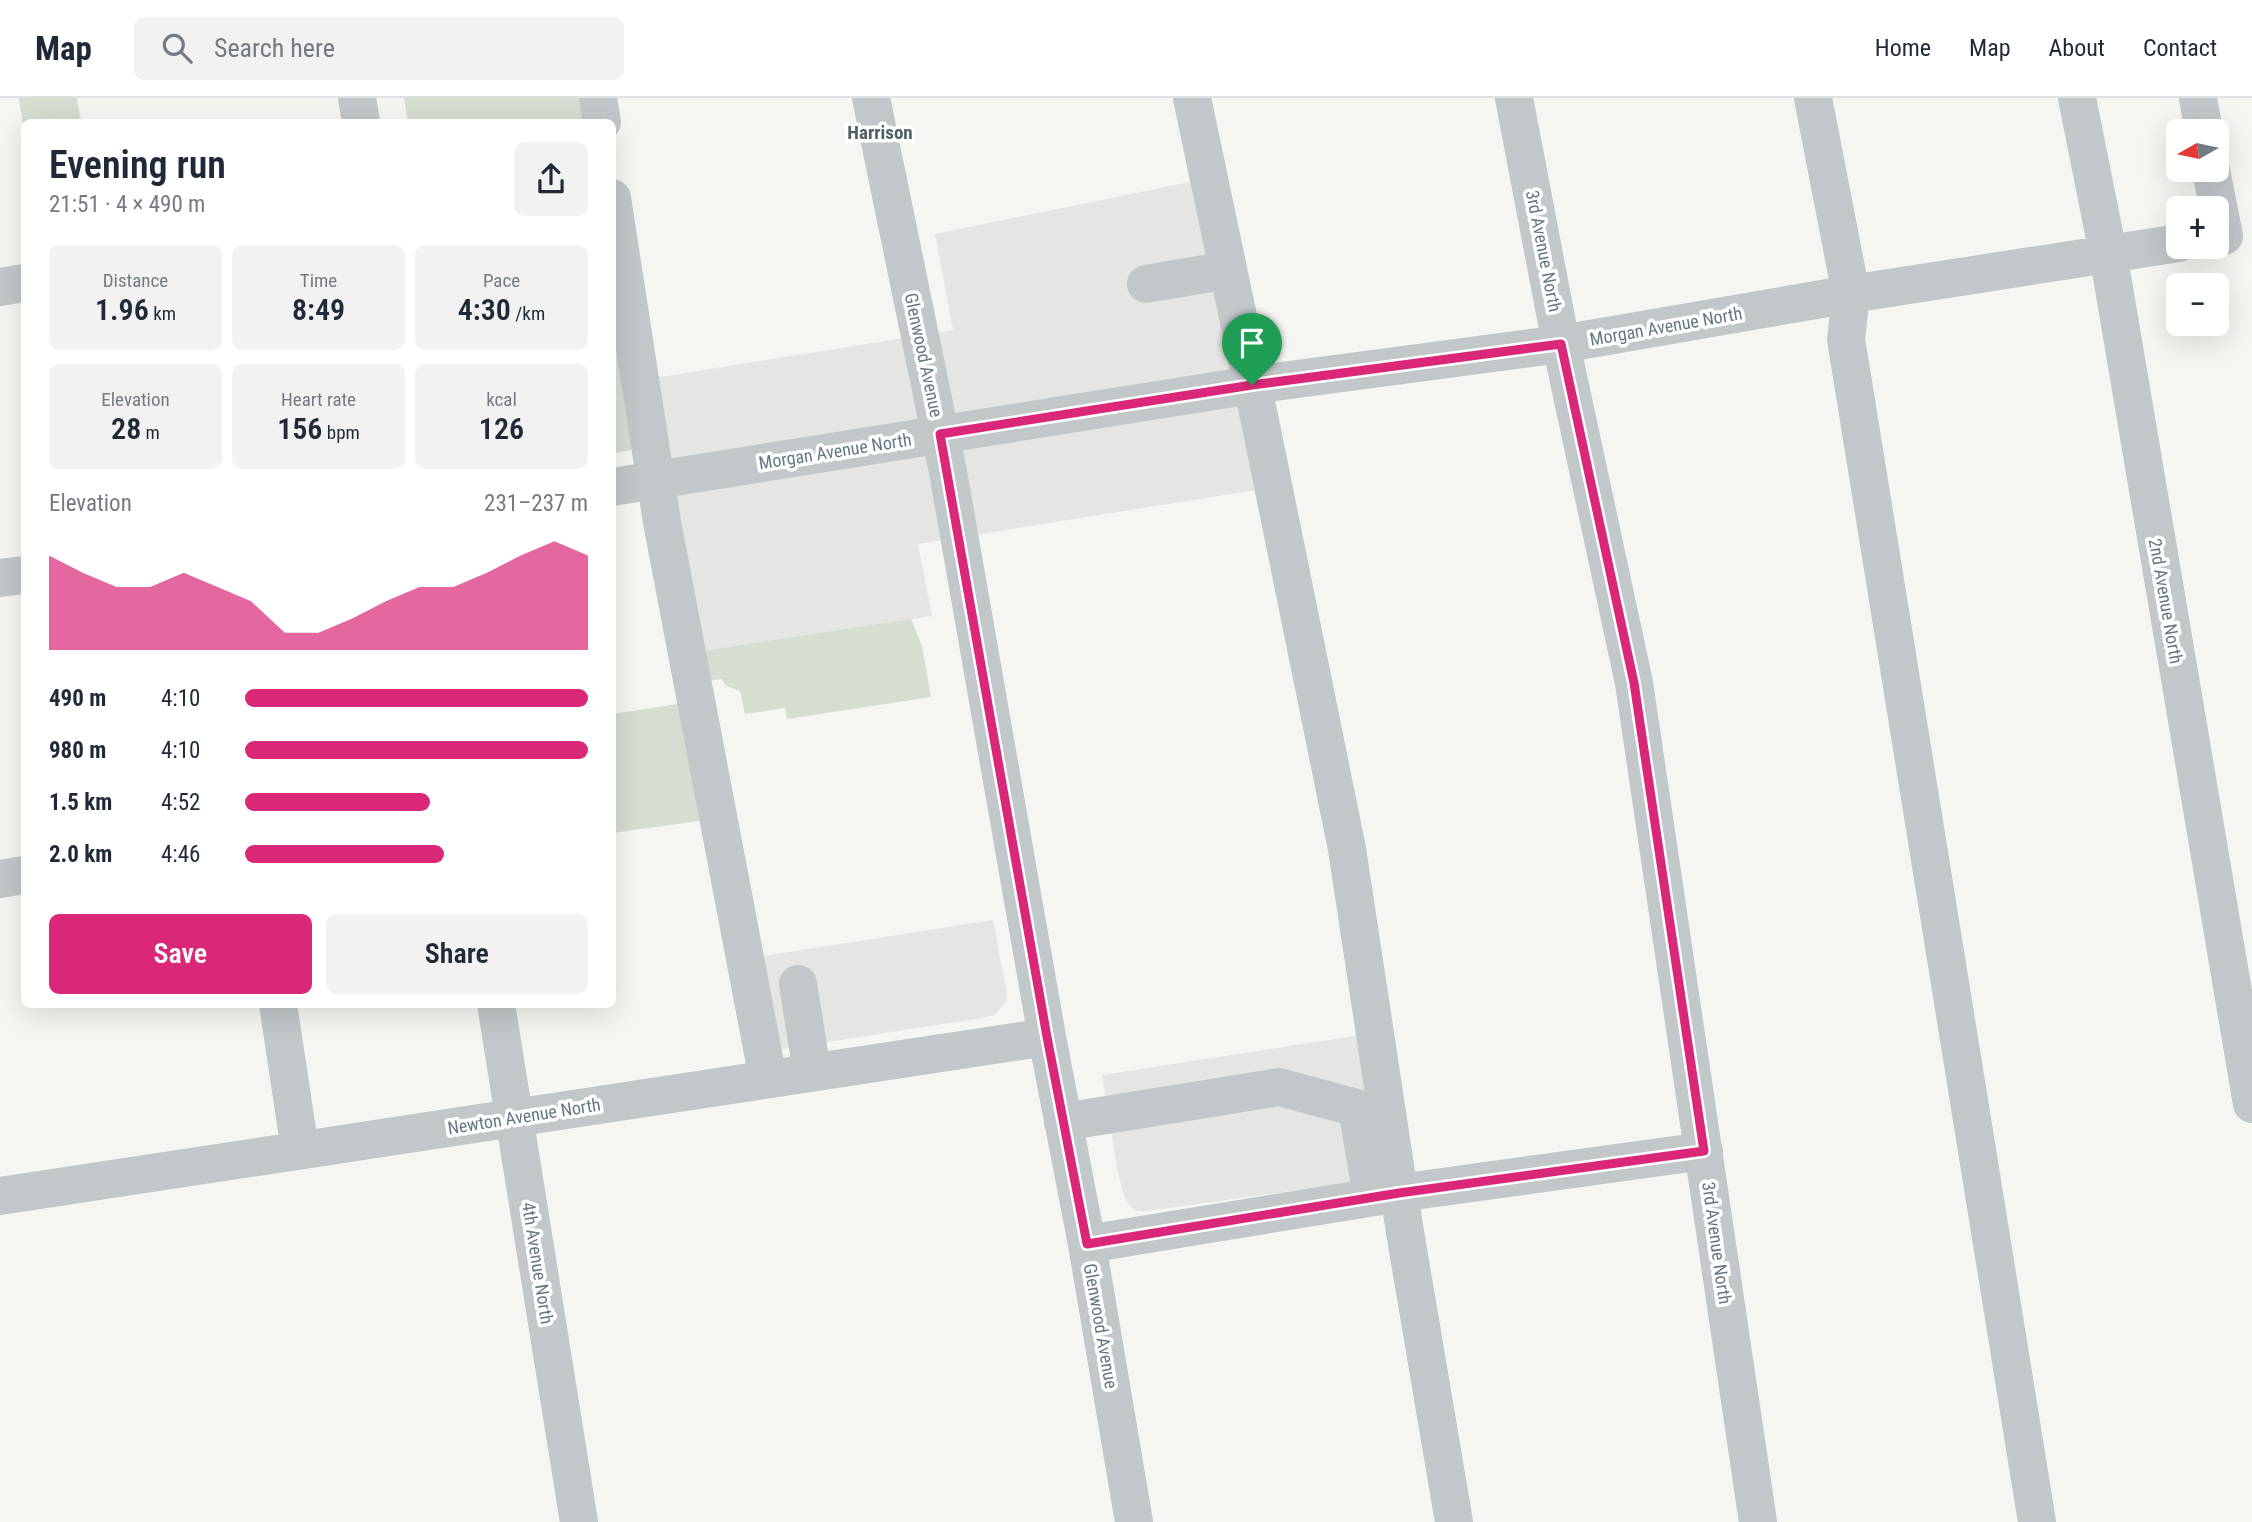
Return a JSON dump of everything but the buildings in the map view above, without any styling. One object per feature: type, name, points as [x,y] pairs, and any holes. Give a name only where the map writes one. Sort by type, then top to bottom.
[{"type":"street","points":[[357,98],[360,119]]},
{"type":"street","points":[[598,98],[602,119]]},
{"type":"street","name":"Glenwood Avenue","points":[[871,98],[940,434],[1047,1037],[1087,1244],[1134,1522]]},
{"type":"street","points":[[1192,98],[1347,849],[1385,1195],[1454,1522]]},
{"type":"street","name":"3rd Avenue North","points":[[1514,98],[1561,344],[1634,683],[1758,1522]]},
{"type":"street","points":[[1814,98],[1851,294],[1846,339],[2037,1522]]},
{"type":"street","name":"2nd Avenue North","points":[[2077,98],[2108,253],[2252,1104]]},
{"type":"street","points":[[2198,98],[2202,119]]},
{"type":"street","points":[[2215,182],[2231,235]]},
{"type":"street","points":[[616,224],[655,481],[768,1079]]},
{"type":"street","name":"Morgan Avenue North","points":[[616,486],[1252,385],[1561,344],[1851,294],[2166,245]]},
{"type":"street","points":[[1146,284],[1228,270]]},
{"type":"street","points":[[0,286],[21,283]]},
{"type":"street","points":[[0,578],[21,575]]},
{"type":"street","points":[[0,879],[21,876]]},
{"type":"street","points":[[798,984],[812,1072]]},
{"type":"street","points":[[279,1008],[300,1150]]},
{"type":"street","name":"4th Avenue North","points":[[497,1008],[579,1522]]},
{"type":"street","name":"Newton Avenue North","points":[[0,1196],[1047,1037]]},
{"type":"street","points":[[1063,1122],[1279,1087],[1357,1108],[1385,1195]]},
{"type":"street","points":[[1087,1244],[1385,1195],[1704,1151]]},
{"type":"shaded area","points":[[19,98],[77,98],[80,119],[22,119]]},
{"type":"shaded area","points":[[404,98],[589,98],[592,119],[408,119]]},
{"type":"shaded area","points":[[1194,181],[1262,489],[918,544],[932,616],[696,652],[654,378],[953,330],[935,234]]},
{"type":"shaded area","points":[[616,277],[644,448],[616,453]]},
{"type":"shaded area","points":[[911,619],[922,646],[931,697],[787,719],[785,708],[745,714],[740,691],[726,686],[722,679],[706,681],[696,652]]},
{"type":"shaded area","points":[[684,703],[705,820],[616,833],[616,714]]},
{"type":"shaded area","points":[[993,920],[1007,994],[1006,1002],[994,1015],[776,1050],[757,957]]},
{"type":"shaded area","points":[[1361,1035],[1388,1177],[1148,1211],[1136,1211],[1130,1206],[1124,1196],[1118,1173],[1102,1075]]},
{"type":"district","name":"Harrison","points":[[880,132]]},
{"type":"route","points":[[1561,344],[1634,683],[1704,1151],[1399,1193],[1087,1244],[1047,1037],[940,434],[1252,385],[1561,344]]}]
